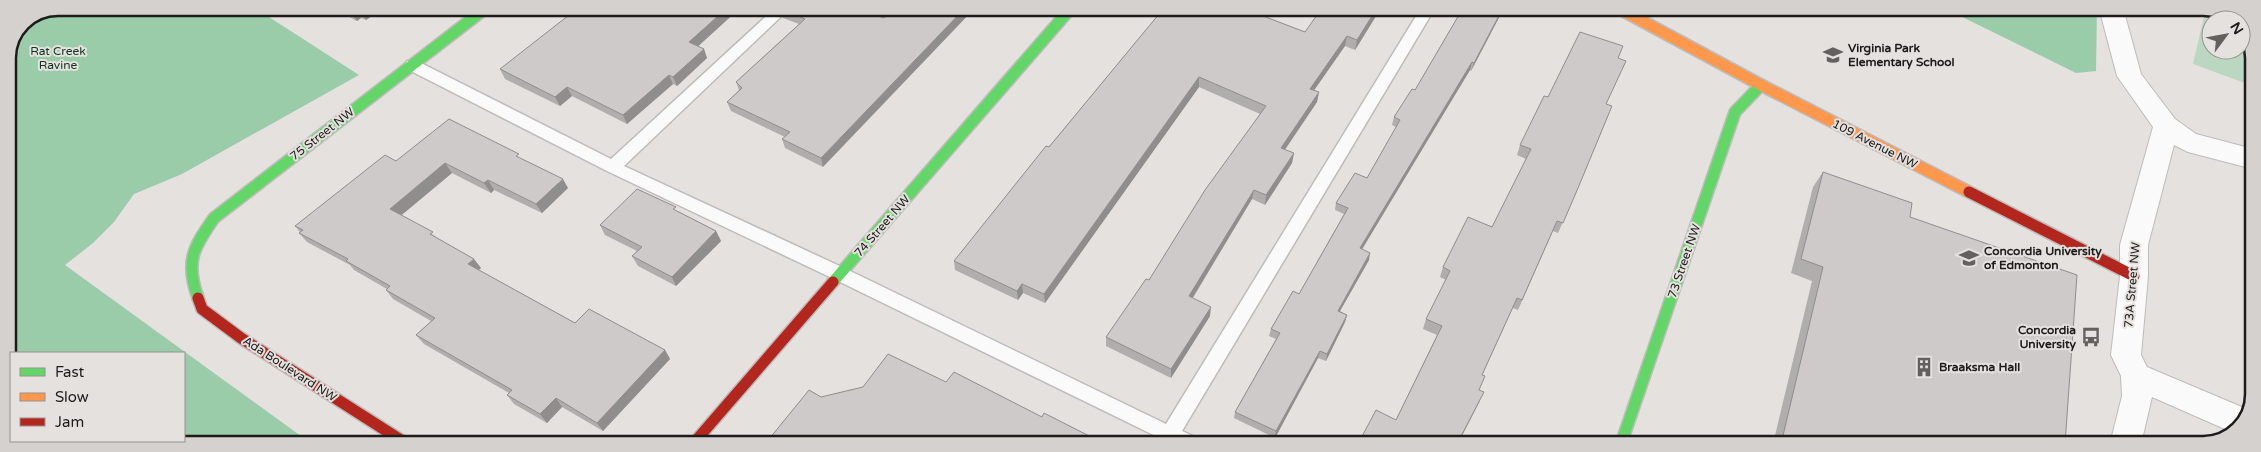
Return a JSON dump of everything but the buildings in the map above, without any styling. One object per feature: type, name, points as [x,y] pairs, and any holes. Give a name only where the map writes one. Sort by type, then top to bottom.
[{"type":"street","name":"75 Street NW","points":[[190,280],[192,249],[214,218],[476,16]]},
{"type":"street","name":"74 Street NW","points":[[700,436],[1064,16]]},
{"type":"street","name":"109 Avenue NW","points":[[1633,16],[1761,85],[2134,276]]},
{"type":"street","points":[[2113,16],[2129,76],[2166,126],[2188,142],[2245,157]]},
{"type":"street","name":"73 Street NW","points":[[1624,436],[1735,112],[1761,85]]},
{"type":"street","name":"73A Street NW","points":[[2128,436],[2137,396],[2136,376],[2126,355],[2134,276],[2134,245],[2166,126]]},
{"type":"street","name":"Ada Boulevard NW","points":[[190,280],[202,309],[241,338],[394,436]]},
{"type":"street","points":[[2136,376],[2236,419]]},
{"type":"lane","points":[[613,167],[774,16]]},
{"type":"lane","points":[[1170,434],[1423,16]]},
{"type":"lane","points":[[412,65],[613,167],[840,274],[1174,436]]},
{"type":"green space","name":"Rat Creek Ravine","points":[[267,16],[359,75],[182,174],[134,194],[114,222],[93,243],[65,265],[301,436],[185,436],[185,352],[16,352],[17,50],[23,35],[35,23],[50,17]]},
{"type":"green space","points":[[1960,16],[2097,16],[2096,71],[2076,73]]},
{"type":"green space","points":[[2201,30],[2201,60],[2245,60],[2245,83],[2193,64]]},
{"type":"traffic: fast","points":[[198,298],[193,285],[190,264],[195,247],[214,218],[476,16]]},
{"type":"traffic: fast","points":[[833,282],[1064,16]]},
{"type":"traffic: fast","points":[[1624,436],[1735,112],[1761,85]]},
{"type":"traffic: slow","points":[[1633,16],[1761,85],[1969,192]]},
{"type":"traffic: jam","points":[[1969,192],[2134,276]]},
{"type":"traffic: jam","points":[[700,436],[833,282]]},
{"type":"traffic: jam","points":[[198,298],[202,309],[241,338],[394,436]]},
{"type":"place","name":"Virginia Park Elementary School","points":[[1833,55]]},
{"type":"place","name":"Concordia University of Edmonton","points":[[1969,258]]},
{"type":"place","name":"Concordia University","points":[[2091,337]]},
{"type":"place","name":"Braaksma Hall","points":[[1924,367]]}]
